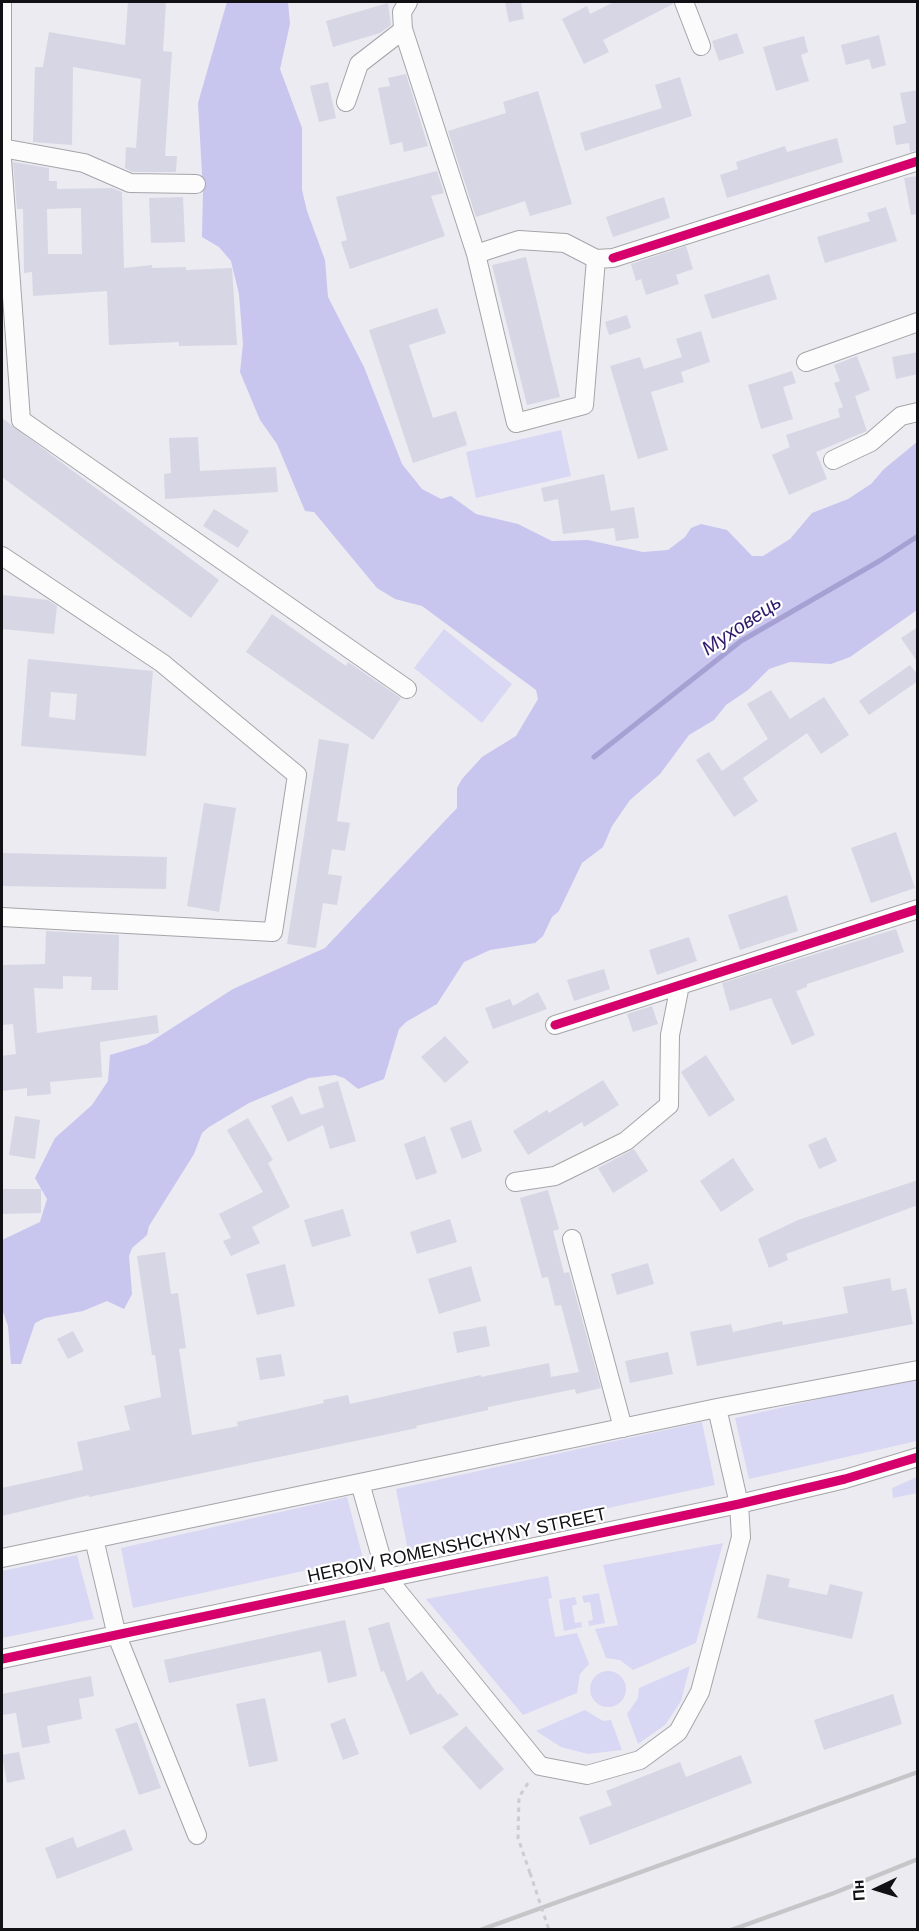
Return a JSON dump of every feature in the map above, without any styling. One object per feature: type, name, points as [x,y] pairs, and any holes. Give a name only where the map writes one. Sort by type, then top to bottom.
[{"type":"street","points":[[2,2],[2,148],[21,420],[407,688]]},
{"type":"street","points":[[408,2],[402,12],[403,29],[476,254],[516,423],[584,405],[604,258]]},
{"type":"street","points":[[684,2],[701,46]]},
{"type":"street","points":[[346,102],[359,64],[403,29]]},
{"type":"street","points":[[2,148],[84,163],[130,183],[196,184]]},
{"type":"street","points":[[476,254],[519,240],[565,243],[604,258],[918,161]]},
{"type":"street","points":[[806,362],[918,322]]},
{"type":"street","points":[[833,460],[871,442],[901,417],[918,412]]},
{"type":"street","points":[[2,556],[162,663],[297,776],[273,932],[2,917]]},
{"type":"street","points":[[555,1025],[918,909]]},
{"type":"street","points":[[515,1182],[555,1176],[626,1141],[669,1105],[670,1035],[680,985]]},
{"type":"street","points":[[572,1239],[623,1428]]},
{"type":"street","points":[[2,1558],[717,1408],[918,1370]]},
{"type":"street","points":[[360,1483],[387,1578],[540,1766],[586,1775],[640,1760],[678,1732],[700,1692],[741,1537],[739,1504],[717,1408]]},
{"type":"street","name":"HEROIV ROMENSHCHYNY STREET","points":[[2,1659],[739,1504],[845,1479],[918,1457]]},
{"type":"street","points":[[94,1539],[117,1636],[197,1835]]},
{"type":"path","points":[[540,1766],[519,1797],[518,1838],[549,1929]]},
{"type":"shaded area","points":[[227,2],[288,2],[290,24],[280,69],[302,128],[302,190],[307,211],[325,260],[328,297],[364,367],[402,464],[422,489],[441,499],[451,496],[476,514],[518,524],[552,541],[588,540],[643,552],[668,550],[685,537],[691,528],[701,524],[727,530],[752,556],[763,556],[790,539],[812,513],[848,499],[871,484],[884,469],[917,442],[917,610],[850,657],[831,664],[790,662],[769,669],[748,690],[726,705],[714,720],[689,735],[660,774],[630,800],[612,826],[603,847],[582,863],[559,911],[552,917],[543,936],[535,943],[490,950],[464,962],[437,1004],[406,1022],[399,1029],[384,1079],[358,1089],[344,1078],[335,1075],[309,1078],[249,1103],[209,1127],[202,1133],[194,1154],[149,1226],[147,1235],[132,1248],[129,1256],[132,1294],[124,1309],[107,1301],[83,1311],[45,1318],[35,1323],[21,1364],[11,1364],[8,1326],[2,1309],[2,1240],[40,1222],[47,1199],[35,1178],[55,1138],[92,1105],[108,1081],[110,1055],[147,1044],[233,989],[325,948],[457,808],[457,788],[462,779],[482,757],[516,736],[538,699],[536,690],[422,606],[395,599],[377,588],[314,512],[305,511],[277,444],[260,420],[240,372],[243,344],[239,294],[231,261],[219,247],[202,237],[203,191],[198,103]]},
{"type":"shaded area","points":[[561,430],[571,476],[476,498],[466,452]]},
{"type":"shaded area","points":[[444,629],[512,684],[482,723],[414,668]]},
{"type":"shaded area","points":[[917,1377],[917,1441],[749,1479],[735,1418]]},
{"type":"shaded area","points":[[702,1422],[715,1485],[408,1551],[396,1489]]},
{"type":"shaded area","points":[[917,1477],[917,1493],[893,1498],[892,1488]]},
{"type":"shaded area","points":[[347,1497],[363,1558],[133,1608],[121,1548]]},
{"type":"shaded area","points":[[723,1543],[696,1643],[633,1670],[620,1660],[606,1658],[595,1629],[618,1625],[603,1565]]},
{"type":"shaded area","points":[[77,1555],[94,1619],[2,1638],[2,1571]]},
{"type":"shaded area","points":[[548,1576],[552,1598],[548,1599],[555,1637],[577,1633],[589,1664],[580,1674],[577,1693],[523,1715],[426,1599]]},
{"type":"shaded area","points":[[599,1593],[605,1623],[589,1626],[588,1621],[593,1620],[590,1602],[584,1603],[582,1596]]},
{"type":"shaded area","points":[[575,1597],[577,1604],[572,1606],[575,1623],[581,1622],[582,1627],[564,1631],[559,1600]]},
{"type":"shaded area","points":[[690,1666],[681,1701],[665,1725],[638,1744],[627,1714],[638,1698],[639,1688]]},
{"type":"shaded area","points":[[608,1671],[621,1676],[626,1689],[621,1702],[608,1707],[595,1702],[590,1689],[595,1676]]},
{"type":"shaded area","points":[[585,1710],[603,1721],[611,1720],[622,1750],[588,1754],[561,1747],[536,1731]]},
{"type":"building","points":[[128,2],[166,2],[163,51],[172,52],[165,156],[177,156],[176,172],[132,172],[125,168],[126,147],[136,148],[141,79],[73,67],[72,145],[33,142],[35,67],[43,67],[49,32],[125,45]]},
{"type":"building","points":[[505,2],[521,2],[524,19],[509,22]]},
{"type":"building","points":[[614,2],[673,2],[673,4],[603,40],[609,52],[584,64],[562,19],[587,6],[590,14]]},
{"type":"building","points":[[388,3],[391,25],[380,33],[333,47],[326,21]]},
{"type":"building","points":[[737,33],[744,53],[719,61],[712,41]]},
{"type":"building","points":[[879,35],[886,65],[872,69],[869,59],[846,65],[841,45]]},
{"type":"building","points":[[804,36],[808,52],[801,55],[809,81],[776,91],[763,47]]},
{"type":"building","points":[[406,74],[428,146],[404,152],[402,142],[390,145],[378,88],[390,86],[388,78]]},
{"type":"building","points":[[680,77],[692,116],[585,151],[580,133],[662,108],[655,85]]},
{"type":"building","points":[[328,82],[336,118],[319,122],[310,86]]},
{"type":"building","points":[[918,90],[918,150],[910,152],[909,143],[896,145],[893,126],[906,123],[900,93]]},
{"type":"building","points":[[538,91],[572,204],[530,216],[525,201],[476,217],[448,131],[506,113],[503,102]]},
{"type":"building","points":[[837,138],[843,162],[727,198],[720,175],[738,169],[736,162],[785,146],[787,152]]},
{"type":"building","points":[[13,162],[49,168],[49,181],[57,181],[57,189],[112,188],[122,192],[124,268],[152,265],[152,268],[186,267],[186,270],[232,268],[237,345],[179,346],[179,342],[109,345],[107,291],[33,296],[32,272],[24,273],[23,209],[17,209]],"holes":[[[81,208],[82,254],[48,254],[47,209]]]},
{"type":"building","points":[[437,171],[444,193],[431,196],[445,236],[350,269],[341,242],[347,240],[336,197]]},
{"type":"building","points":[[918,176],[918,214],[911,215],[904,178]]},
{"type":"building","points":[[183,197],[185,242],[151,243],[149,198]]},
{"type":"building","points":[[664,197],[670,218],[613,237],[606,217]]},
{"type":"building","points":[[886,207],[897,241],[825,263],[817,237],[870,221],[867,213]]},
{"type":"building","points":[[686,246],[693,269],[676,275],[679,284],[646,295],[641,279],[636,281],[631,264]]},
{"type":"building","points":[[526,257],[560,397],[527,405],[492,265]]},
{"type":"building","points":[[769,274],[777,299],[712,319],[704,295]]},
{"type":"building","points":[[437,308],[446,333],[409,345],[433,418],[456,411],[467,445],[413,463],[369,330]]},
{"type":"building","points":[[627,315],[631,328],[609,335],[605,322]]},
{"type":"building","points":[[701,331],[710,362],[681,372],[684,382],[651,392],[668,450],[638,459],[610,366],[640,357],[644,369],[682,357],[676,339]]},
{"type":"building","points":[[918,352],[918,374],[896,379],[892,357]]},
{"type":"building","points":[[857,356],[870,390],[855,396],[867,431],[816,452],[827,479],[789,495],[772,455],[790,447],[786,435],[840,417],[838,409],[843,407],[834,383],[840,381],[834,365]]},
{"type":"building","points":[[792,371],[796,383],[783,387],[793,419],[761,429],[748,385]]},
{"type":"building","points":[[2,418],[219,580],[191,618],[2,477]]},
{"type":"building","points":[[198,437],[200,471],[276,467],[278,492],[165,499],[164,474],[171,473],[169,438]]},
{"type":"building","points":[[604,474],[611,511],[634,507],[639,538],[616,541],[614,528],[563,534],[558,499],[544,502],[541,488]]},
{"type":"building","points":[[214,509],[249,531],[238,548],[203,526]]},
{"type":"building","points":[[3,595],[48,600],[57,606],[54,634],[2,629]]},
{"type":"building","points":[[272,614],[346,666],[348,662],[401,698],[373,740],[246,652]]},
{"type":"building","points":[[918,627],[918,663],[901,638]]},
{"type":"building","points":[[28,659],[153,671],[146,756],[21,746]],"holes":[[[51,692],[77,694],[75,720],[49,717]]]},
{"type":"building","points":[[910,665],[918,675],[918,681],[869,715],[859,701]]},
{"type":"building","points":[[771,690],[790,719],[824,697],[849,735],[821,754],[807,733],[743,778],[758,801],[734,817],[696,760],[709,752],[722,771],[768,739],[747,704]]},
{"type":"building","points":[[319,739],[349,744],[337,821],[350,823],[345,851],[332,849],[328,874],[342,876],[337,905],[323,903],[316,948],[287,944]]},
{"type":"building","points":[[204,803],[236,808],[219,912],[187,906]]},
{"type":"building","points":[[896,832],[915,888],[871,903],[851,848]]},
{"type":"building","points":[[2,853],[167,857],[166,889],[2,886]]},
{"type":"building","points":[[787,895],[798,931],[740,950],[728,915]]},
{"type":"building","points":[[896,929],[904,952],[807,984],[807,987],[796,991],[815,1035],[792,1045],[771,998],[730,1011],[722,983]]},
{"type":"building","points":[[46,931],[119,935],[118,990],[91,990],[92,977],[63,976],[63,989],[34,988],[37,1033],[157,1015],[159,1033],[100,1042],[102,1077],[50,1082],[51,1094],[27,1096],[27,1088],[2,1091],[2,1056],[16,1054],[13,1024],[2,1025],[2,965],[45,964]]},
{"type":"building","points":[[689,937],[697,961],[657,975],[649,950]]},
{"type":"building","points":[[604,969],[610,989],[574,1001],[567,980]]},
{"type":"building","points":[[538,992],[547,1009],[493,1029],[485,1008],[510,999],[513,1006]]},
{"type":"building","points":[[652,1006],[658,1024],[633,1032],[627,1014]]},
{"type":"building","points":[[445,1036],[469,1062],[445,1083],[421,1057]]},
{"type":"building","points":[[706,1055],[735,1100],[709,1117],[681,1072]]},
{"type":"building","points":[[603,1080],[619,1105],[584,1127],[582,1122],[528,1155],[513,1131],[547,1110],[549,1113]]},
{"type":"building","points":[[338,1081],[356,1141],[330,1149],[323,1125],[288,1142],[271,1106],[292,1096],[301,1115],[324,1107],[318,1087]]},
{"type":"building","points":[[15,1116],[40,1120],[35,1159],[9,1155]]},
{"type":"building","points":[[248,1118],[273,1160],[268,1163],[290,1207],[252,1227],[260,1243],[231,1256],[223,1241],[231,1238],[219,1214],[263,1192],[227,1130]]},
{"type":"building","points":[[471,1120],[482,1151],[462,1159],[450,1128]]},
{"type":"building","points":[[425,1136],[437,1173],[416,1180],[404,1144]]},
{"type":"building","points":[[826,1137],[837,1161],[819,1169],[808,1145]]},
{"type":"building","points":[[634,1149],[648,1171],[613,1193],[598,1168]]},
{"type":"building","points":[[733,1158],[754,1190],[721,1212],[700,1181]]},
{"type":"building","points":[[918,1180],[918,1205],[786,1254],[788,1260],[769,1268],[758,1239],[798,1220]]},
{"type":"building","points":[[2,1189],[41,1189],[41,1213],[2,1214]]},
{"type":"building","points":[[548,1190],[559,1229],[553,1231],[564,1273],[569,1272],[601,1388],[576,1394],[575,1389],[488,1407],[488,1410],[416,1426],[417,1428],[89,1497],[89,1495],[2,1516],[2,1488],[83,1470],[77,1442],[130,1430],[124,1406],[161,1397],[155,1355],[152,1355],[137,1256],[165,1252],[171,1294],[178,1293],[186,1348],[179,1349],[192,1435],[238,1426],[237,1422],[324,1403],[323,1400],[348,1395],[350,1404],[481,1375],[481,1377],[549,1363],[551,1377],[579,1372],[561,1305],[555,1306],[548,1277],[542,1278],[520,1198]]},
{"type":"building","points":[[343,1209],[351,1236],[312,1247],[304,1220]]},
{"type":"building","points":[[450,1219],[457,1242],[417,1254],[410,1232]]},
{"type":"building","points":[[648,1263],[654,1284],[617,1295],[611,1274]]},
{"type":"building","points":[[285,1264],[295,1306],[257,1315],[246,1274]]},
{"type":"building","points":[[471,1266],[481,1301],[439,1314],[428,1279]]},
{"type":"building","points":[[890,1278],[892,1291],[906,1288],[913,1324],[697,1366],[690,1332],[731,1324],[733,1332],[782,1321],[783,1325],[848,1313],[843,1287]]},
{"type":"building","points":[[486,1326],[490,1346],[457,1353],[453,1332]]},
{"type":"building","points":[[73,1331],[84,1351],[68,1359],[57,1339]]},
{"type":"building","points":[[668,1352],[673,1374],[630,1383],[625,1361]]},
{"type":"building","points":[[281,1354],[285,1376],[260,1380],[256,1358]]},
{"type":"building","points":[[767,1574],[790,1579],[788,1587],[827,1595],[830,1584],[863,1592],[852,1639],[757,1618]]},
{"type":"building","points":[[345,1620],[357,1676],[328,1683],[321,1651],[169,1683],[164,1660]]},
{"type":"building","points":[[389,1622],[407,1681],[422,1671],[438,1695],[440,1693],[459,1715],[410,1735],[384,1671],[381,1672],[368,1628]]},
{"type":"building","points":[[91,1676],[94,1696],[79,1699],[82,1719],[47,1726],[50,1743],[22,1748],[16,1713],[2,1715],[2,1694]]},
{"type":"building","points":[[893,1694],[902,1724],[824,1750],[814,1720]]},
{"type":"building","points":[[265,1698],[278,1761],[249,1767],[236,1704]]},
{"type":"building","points":[[345,1718],[359,1754],[343,1760],[330,1724]]},
{"type":"building","points":[[137,1722],[161,1788],[139,1795],[115,1729]]},
{"type":"building","points":[[466,1726],[504,1769],[480,1790],[442,1747]]},
{"type":"building","points":[[19,1752],[25,1779],[7,1783],[2,1755]]},
{"type":"building","points":[[741,1755],[752,1783],[590,1845],[579,1817],[612,1805],[606,1791],[680,1762],[686,1777]]},
{"type":"building","points":[[125,1829],[133,1850],[57,1879],[45,1848],[73,1837],[77,1848]]},
{"type":"waterway","name":"Муховець","points":[[594,757],[741,641],[918,536]]},
{"type":"railway","points":[[480,1930],[918,1772]]},
{"type":"railway","points":[[731,1930],[834,1893],[918,1859]]},
{"type":"cycle path","points":[[613,258],[918,161]]},
{"type":"cycle path","points":[[555,1025],[918,909]]},
{"type":"cycle path","points":[[2,1659],[739,1504],[845,1479],[918,1457]]}]
